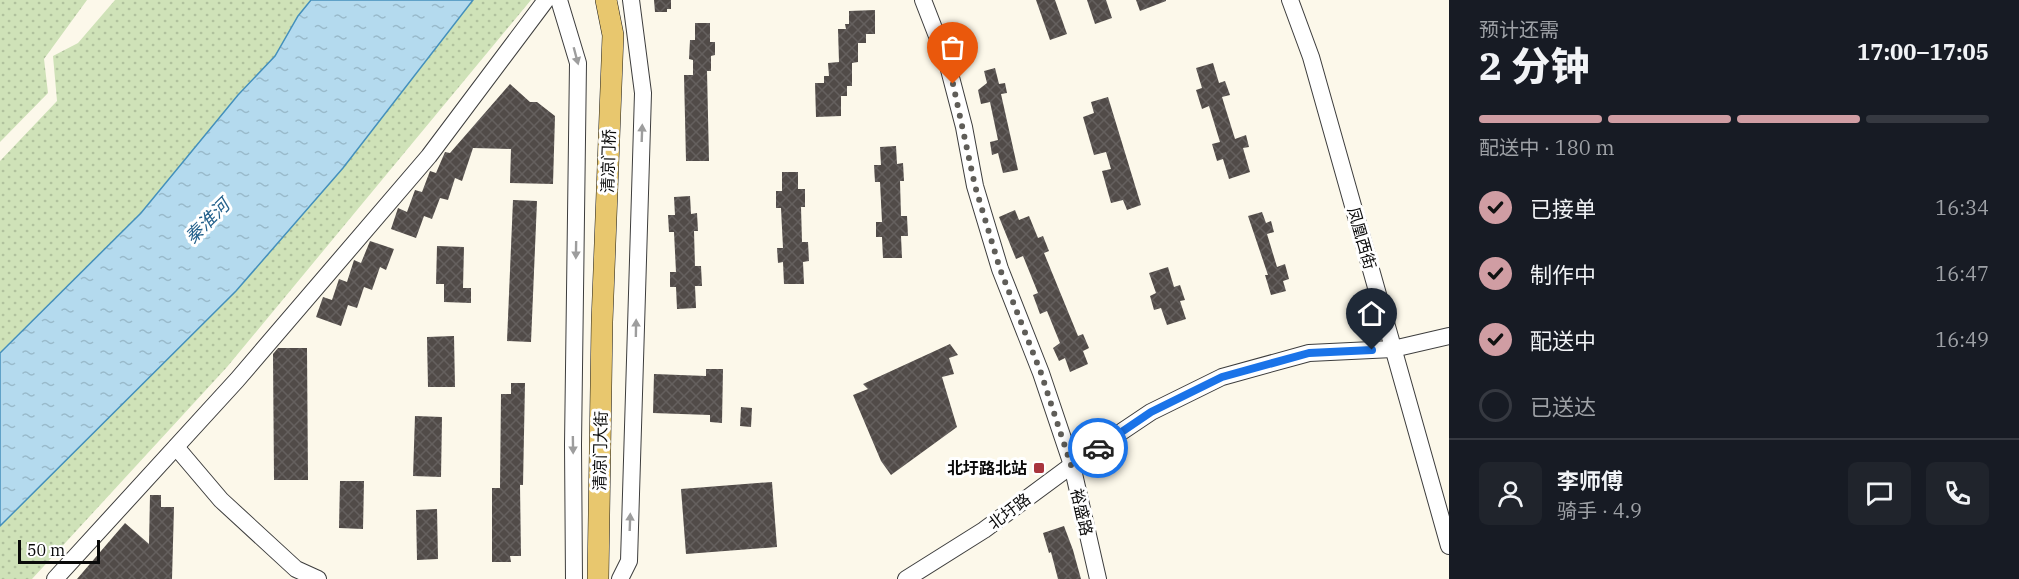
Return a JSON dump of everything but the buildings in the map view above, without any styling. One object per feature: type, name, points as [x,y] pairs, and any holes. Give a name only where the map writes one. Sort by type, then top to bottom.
[{"type":"main road","name":"清凉门桥","points":[[602,322],[613,35],[606,0]]},
{"type":"main road","name":"清凉门大街","points":[[597,579],[602,322]]},
{"type":"street","points":[[55,579],[245,371],[429,156],[537,15],[546,0]]},
{"type":"street","points":[[559,0],[578,63],[573,445],[574,579]]},
{"type":"street","points":[[620,579],[629,561],[643,93],[631,0]]},
{"type":"street","name":"裕盛路","points":[[923,0],[947,62],[964,127],[975,186],[1000,269],[1041,373],[1071,465],[1098,579]]},
{"type":"street","name":"凤凰西街","points":[[1290,0],[1311,57],[1449,546]]},
{"type":"street","name":"北圩路","points":[[906,579],[984,530],[1071,465],[1151,412],[1222,377],[1309,353],[1393,349],[1449,336]]},
{"type":"street","points":[[176,447],[221,500],[296,569],[318,579]]},
{"type":"green space","points":[[0,0],[87,0],[44,59],[48,93],[0,142]]},
{"type":"green space","points":[[115,0],[531,0],[227,367],[32,579],[0,579],[0,161],[57,101],[53,56],[78,43]]},
{"type":"water","name":"秦淮河","points":[[311,0],[473,0],[343,168],[236,291],[0,526],[0,353],[141,213],[238,95],[275,56],[298,16]]},
{"type":"way so far","points":[[953,84],[975,186],[1000,269],[1041,373],[1071,465],[1098,448]]},
{"type":"place","name":"北圩路北站","points":[[1039,468]]},
{"type":"route","points":[[1098,448],[1151,412],[1222,377],[1309,353],[1372,350]]}]
